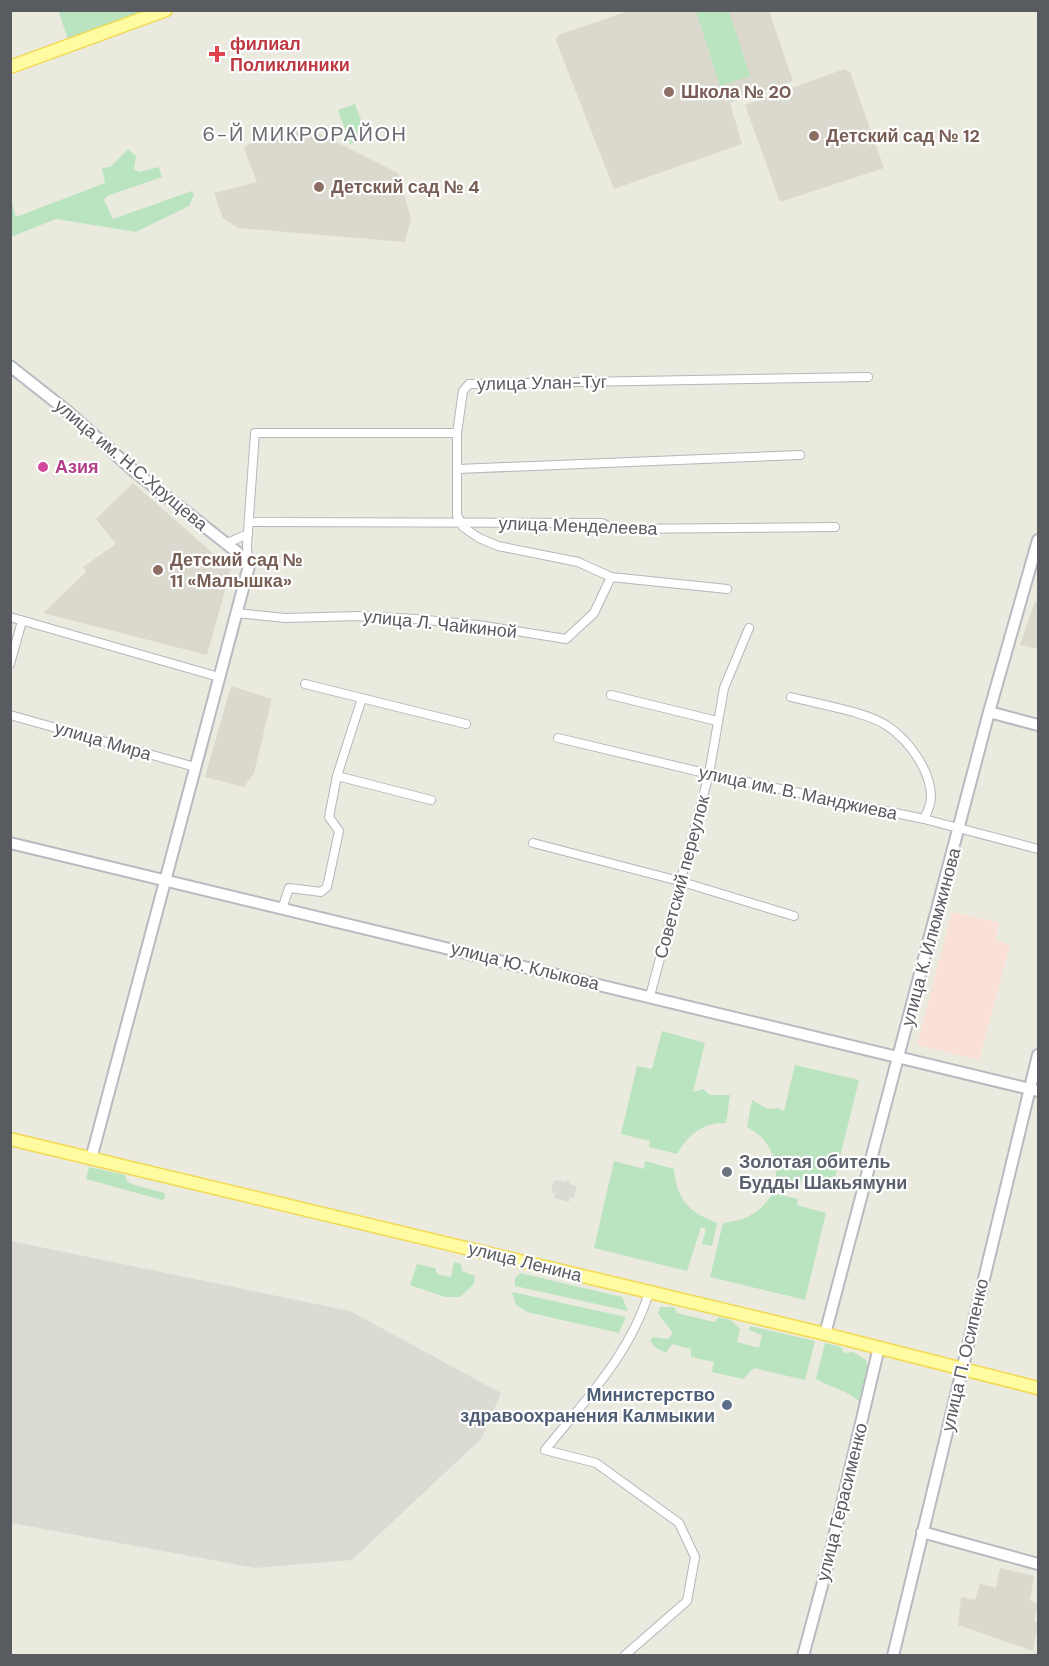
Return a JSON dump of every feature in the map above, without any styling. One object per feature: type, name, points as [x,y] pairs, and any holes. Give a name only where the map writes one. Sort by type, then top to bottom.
[{"type":"main road","points":[[10,67],[166,10]]},
{"type":"main road","name":"улица им. Н.С.Хрущева","points":[[10,366],[237,552],[249,567]]},
{"type":"main road","name":"улица К. Илюмжинова","points":[[825,1334],[960,830],[989,712],[1038,540]]},
{"type":"main road","points":[[91,1159],[249,567]]},
{"type":"main road","points":[[989,712],[1038,725]]},
{"type":"main road","name":"улица Ю. Клыкова","points":[[10,843],[898,1056],[1035,1091]]},
{"type":"main road","name":"улица П. Осипенко","points":[[893,1656],[961,1368],[1035,1091],[1038,1055]]},
{"type":"main road","name":"улица Ленина","points":[[10,1139],[879,1347],[1038,1388]]},
{"type":"main road","name":"улица Герасименко","points":[[803,1656],[826,1571],[879,1347]]},
{"type":"main road","points":[[922,1532],[1038,1564]]},
{"type":"street","name":"улица Улан-Туг","points":[[458,433],[463,391],[469,384],[868,377]]},
{"type":"street","points":[[249,567],[248,534],[255,433],[458,433],[457,515],[463,527],[479,538],[498,546],[578,562],[611,577],[727,589]]},
{"type":"street","points":[[458,469],[800,455]]},
{"type":"street","name":"улица Менделеева","points":[[249,522],[602,523],[614,529],[835,527]]},
{"type":"street","points":[[225,544],[248,534]]},
{"type":"street","name":"улица Л. Чайкиной","points":[[236,613],[285,618],[359,615],[416,619],[478,625],[566,639],[594,613],[611,577]]},
{"type":"street","points":[[10,617],[219,677]]},
{"type":"street","points":[[10,664],[22,621]]},
{"type":"street","name":"Советский переулок","points":[[650,996],[709,774],[724,688],[749,628]]},
{"type":"street","points":[[305,684],[466,724]]},
{"type":"street","points":[[611,694],[717,721]]},
{"type":"street","points":[[791,696],[873,719],[889,727],[915,754],[929,778],[931,799],[924,819]]},
{"type":"street","points":[[282,909],[289,888],[321,892],[327,887],[339,831],[329,818],[337,776],[362,698]]},
{"type":"street","name":"улица Мира","points":[[10,715],[195,767]]},
{"type":"street","name":"улица им. В. Манджиева","points":[[558,738],[709,774],[924,819],[1038,849]]},
{"type":"street","points":[[337,776],[431,800]]},
{"type":"street","points":[[532,843],[679,881],[794,916]]},
{"type":"street","points":[[624,1656],[687,1601],[695,1557],[679,1523],[596,1463],[545,1450],[605,1376],[642,1316],[649,1292]]},
{"type":"shaded area","name":"Школа № 20","points":[[629,11],[769,11],[793,81],[730,103],[742,144],[614,189],[556,41],[558,35]]},
{"type":"shaded area","name":"Детский сад № 12","points":[[844,69],[850,72],[884,168],[780,202],[745,105]]},
{"type":"shaded area","name":"Детский сад № 4","points":[[304,126],[398,173],[411,219],[405,242],[238,228],[223,218],[214,193],[257,182],[244,149],[246,145]]},
{"type":"shaded area","name":"Детский сад № 11 «Малышка»","points":[[133,483],[231,569],[207,655],[43,613],[86,572],[83,567],[116,544],[96,519]]},
{"type":"shaded area","points":[[1035,601],[1038,602],[1038,649],[1020,645]]},
{"type":"shaded area","points":[[231,686],[272,699],[254,773],[244,787],[205,777]]},
{"type":"shaded area","points":[[952,912],[999,923],[995,940],[1010,945],[979,1060],[917,1045]]},
{"type":"shaded area","points":[[554,1180],[564,1182],[568,1180],[570,1184],[577,1186],[574,1198],[570,1197],[569,1202],[554,1198],[555,1193],[551,1192]]},
{"type":"shaded area","points":[[11,1241],[350,1311],[501,1393],[482,1438],[352,1560],[255,1568],[11,1523]]},
{"type":"shaded area","points":[[1000,1568],[1034,1576],[1030,1600],[1038,1604],[1034,1621],[1038,1623],[1033,1651],[958,1625],[961,1597],[975,1600],[980,1584],[996,1588]]},
{"type":"green space","points":[[58,10],[144,10],[144,11],[68,39]]},
{"type":"green space","points":[[696,11],[729,11],[750,76],[720,86]]},
{"type":"green space","points":[[355,104],[368,138],[350,144],[338,110]]},
{"type":"green space","points":[[128,149],[136,156],[134,169],[139,172],[159,167],[162,177],[107,196],[104,200],[113,219],[192,191],[194,195],[189,206],[136,232],[56,219],[11,237],[11,200],[16,217],[105,183],[102,168],[110,167]]},
{"type":"green space","points":[[662,1031],[705,1043],[693,1092],[703,1089],[710,1095],[730,1095],[726,1123],[703,1127],[686,1141],[677,1154],[649,1147],[650,1141],[621,1134],[637,1066],[652,1069]]},
{"type":"green space","points":[[795,1065],[859,1080],[833,1185],[802,1178],[801,1185],[776,1179],[775,1163],[770,1148],[761,1137],[747,1127],[752,1100],[768,1109],[778,1108],[784,1111]]},
{"type":"green space","points":[[614,1161],[644,1169],[645,1161],[674,1169],[678,1189],[686,1204],[699,1215],[717,1223],[712,1246],[702,1244],[706,1229],[701,1227],[687,1271],[594,1248]]},
{"type":"green space","points":[[89,1167],[125,1175],[127,1182],[165,1193],[165,1198],[162,1200],[86,1179]]},
{"type":"green space","points":[[773,1193],[798,1199],[797,1205],[826,1213],[805,1300],[710,1277],[723,1223],[739,1220],[752,1214],[763,1206]]},
{"type":"green space","points":[[454,1262],[461,1264],[462,1271],[475,1276],[474,1284],[460,1297],[445,1297],[410,1285],[417,1264],[435,1268],[437,1274],[451,1277]]},
{"type":"green space","points":[[520,1273],[622,1297],[628,1311],[515,1286],[515,1278]]},
{"type":"green space","points":[[512,1292],[626,1317],[619,1333],[527,1312],[516,1305]]},
{"type":"green space","points":[[660,1307],[674,1307],[677,1313],[714,1322],[719,1317],[731,1320],[740,1329],[737,1342],[759,1348],[762,1335],[749,1330],[750,1326],[815,1341],[805,1380],[754,1368],[743,1379],[712,1372],[714,1362],[691,1357],[691,1349],[672,1344],[666,1353],[656,1348],[650,1341],[653,1337],[668,1339],[673,1333],[658,1314]]},
{"type":"green space","points":[[825,1343],[841,1347],[844,1353],[853,1352],[866,1360],[868,1372],[860,1402],[816,1379]]},
{"type":"place","name":"филиал Поликлиники","points":[[217,54]]},
{"type":"place","name":"Школа № 20","points":[[669,92]]},
{"type":"place","name":"Детский сад № 12","points":[[814,136]]},
{"type":"place","name":"Детский сад № 4","points":[[319,187]]},
{"type":"place","name":"Азия","points":[[43,467]]},
{"type":"place","name":"Детский сад № 11 «Малышка»","points":[[158,570]]},
{"type":"place","name":"Золотая обитель Будды Шакьямуни","points":[[727,1172]]},
{"type":"place","name":"Министерство здравоохранения Калмыкии","points":[[727,1405]]},
{"type":"district","name":"6-Й МИКРОРАЙОН","points":[[305,134]]}]
